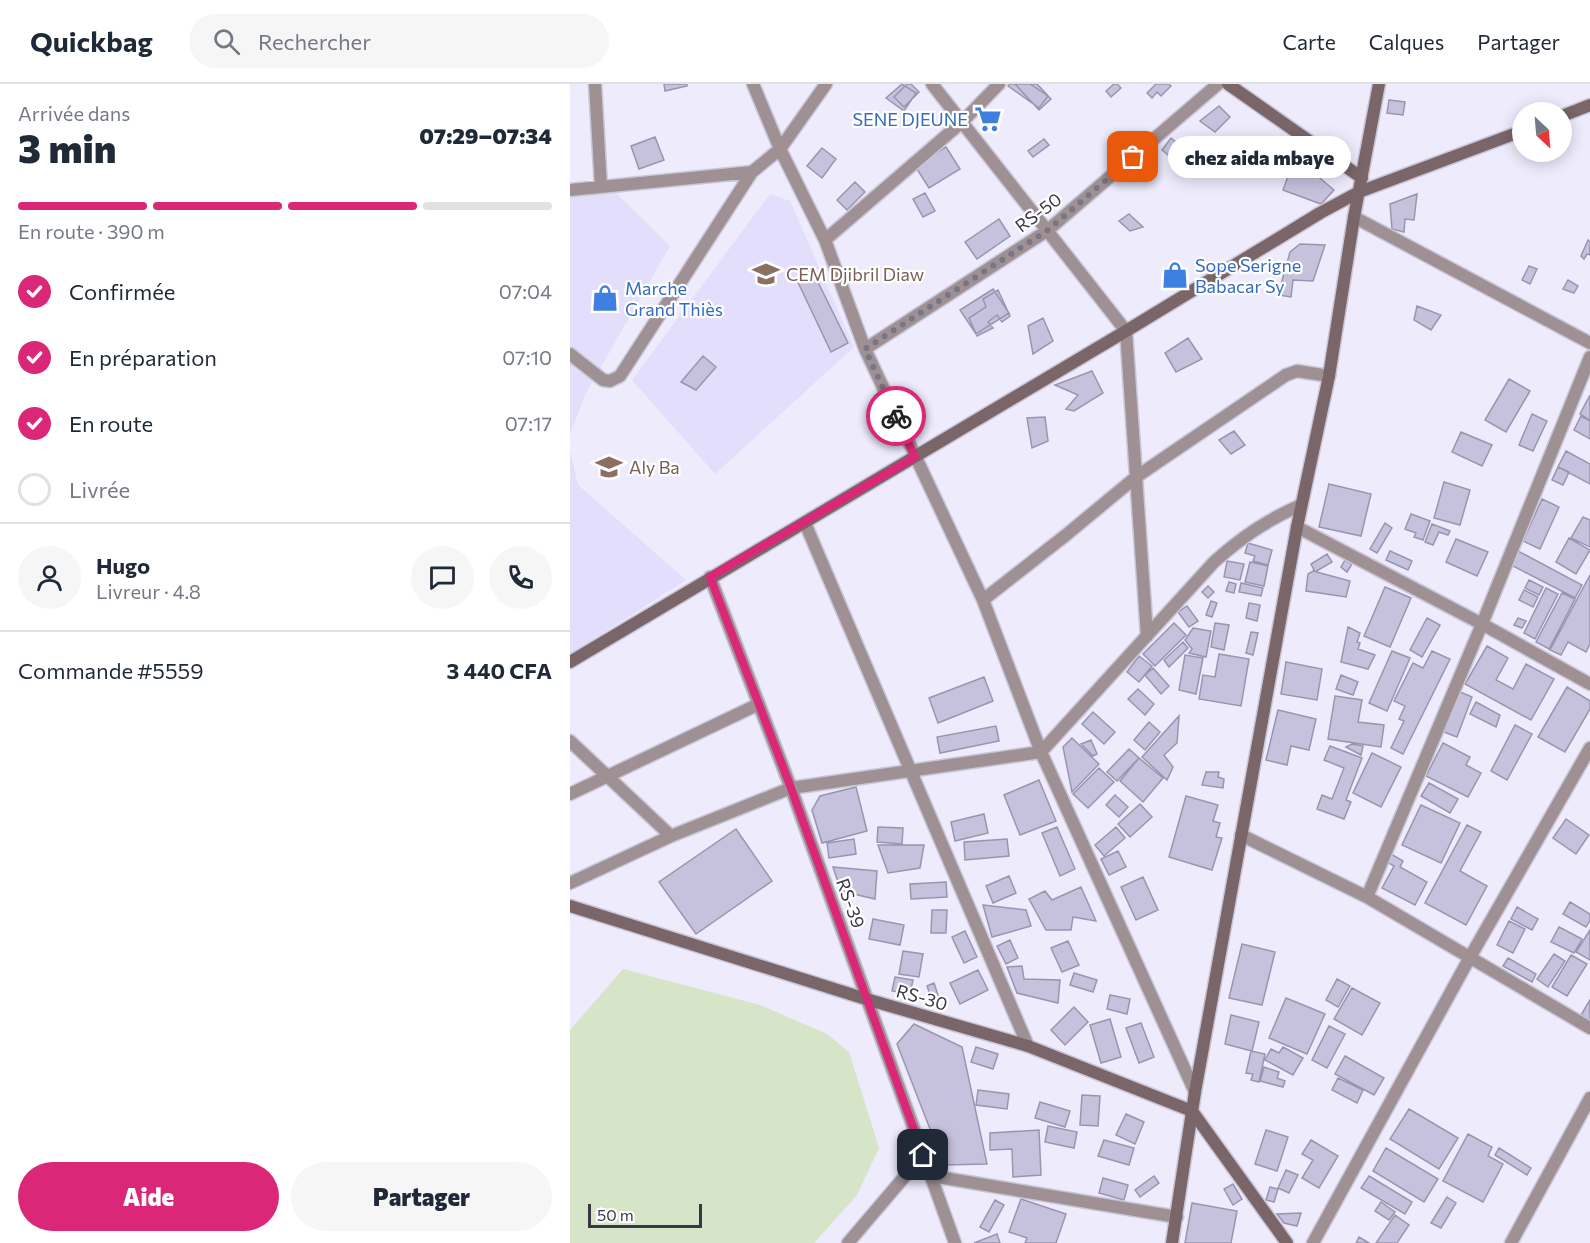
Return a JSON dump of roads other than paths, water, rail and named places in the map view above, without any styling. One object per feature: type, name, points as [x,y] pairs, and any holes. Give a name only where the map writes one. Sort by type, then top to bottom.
[{"type":"street","points":[[595,84],[601,188]]},
{"type":"street","points":[[753,84],[780,149],[825,240],[865,349],[983,600],[1041,752],[1195,1092]]},
{"type":"street","points":[[570,354],[603,380],[610,381],[620,376],[752,172],[780,149],[826,84]]},
{"type":"street","points":[[933,84],[1126,331],[1147,636]]},
{"type":"street","points":[[825,240],[962,122],[999,84]]},
{"type":"street","name":"RS-50","points":[[865,349],[1048,230],[1218,84]]},
{"type":"street","points":[[1228,84],[1362,177]]},
{"type":"street","points":[[1172,1243],[1195,1092],[1297,527],[1329,376],[1354,217],[1379,84]]},
{"type":"street","points":[[1572,112],[1590,105]]},
{"type":"street","points":[[570,662],[1126,331],[1276,238],[1359,192],[1512,135]]},
{"type":"street","points":[[570,190],[752,172]]},
{"type":"street","points":[[1354,217],[1590,343]]},
{"type":"street","points":[[1367,897],[1482,624],[1590,357]]},
{"type":"street","points":[[983,600],[1066,536],[1136,477],[1286,375],[1297,371],[1329,376]]},
{"type":"street","points":[[570,883],[671,836],[791,788],[1041,752],[1214,562],[1241,538],[1271,519],[1302,505]]},
{"type":"street","points":[[805,523],[1028,1046]]},
{"type":"street","points":[[1297,527],[1482,624],[1590,684]]},
{"type":"street","name":"RS-39","points":[[710,577],[791,788],[955,1243]]},
{"type":"street","points":[[570,794],[759,705]]},
{"type":"street","points":[[570,741],[671,836]]},
{"type":"street","points":[[1313,1243],[1469,959],[1590,748]]},
{"type":"street","points":[[1241,835],[1367,897],[1590,1028]]},
{"type":"street","name":"RS-30","points":[[570,906],[867,999],[1028,1046],[1192,1111]]},
{"type":"street","points":[[1511,1243],[1590,1098]]},
{"type":"street","points":[[1192,1111],[1287,1243]]},
{"type":"street","points":[[848,1243],[923,1155]]},
{"type":"street","points":[[932,1176],[1177,1216]]},
{"type":"place","name":"SENE DJEUNE","points":[[988,119]]},
{"type":"place","name":"chez aida mbaye","points":[[1133,157]]},
{"type":"place","name":"CEM Djibril Diaw","points":[[766,274]]},
{"type":"place","name":"Sope Serigne Babacar Sy","points":[[1175,275]]},
{"type":"place","name":"Marche Grand Thiès","points":[[605,298]]},
{"type":"place","name":"Aly Ba","points":[[609,467]]}]
